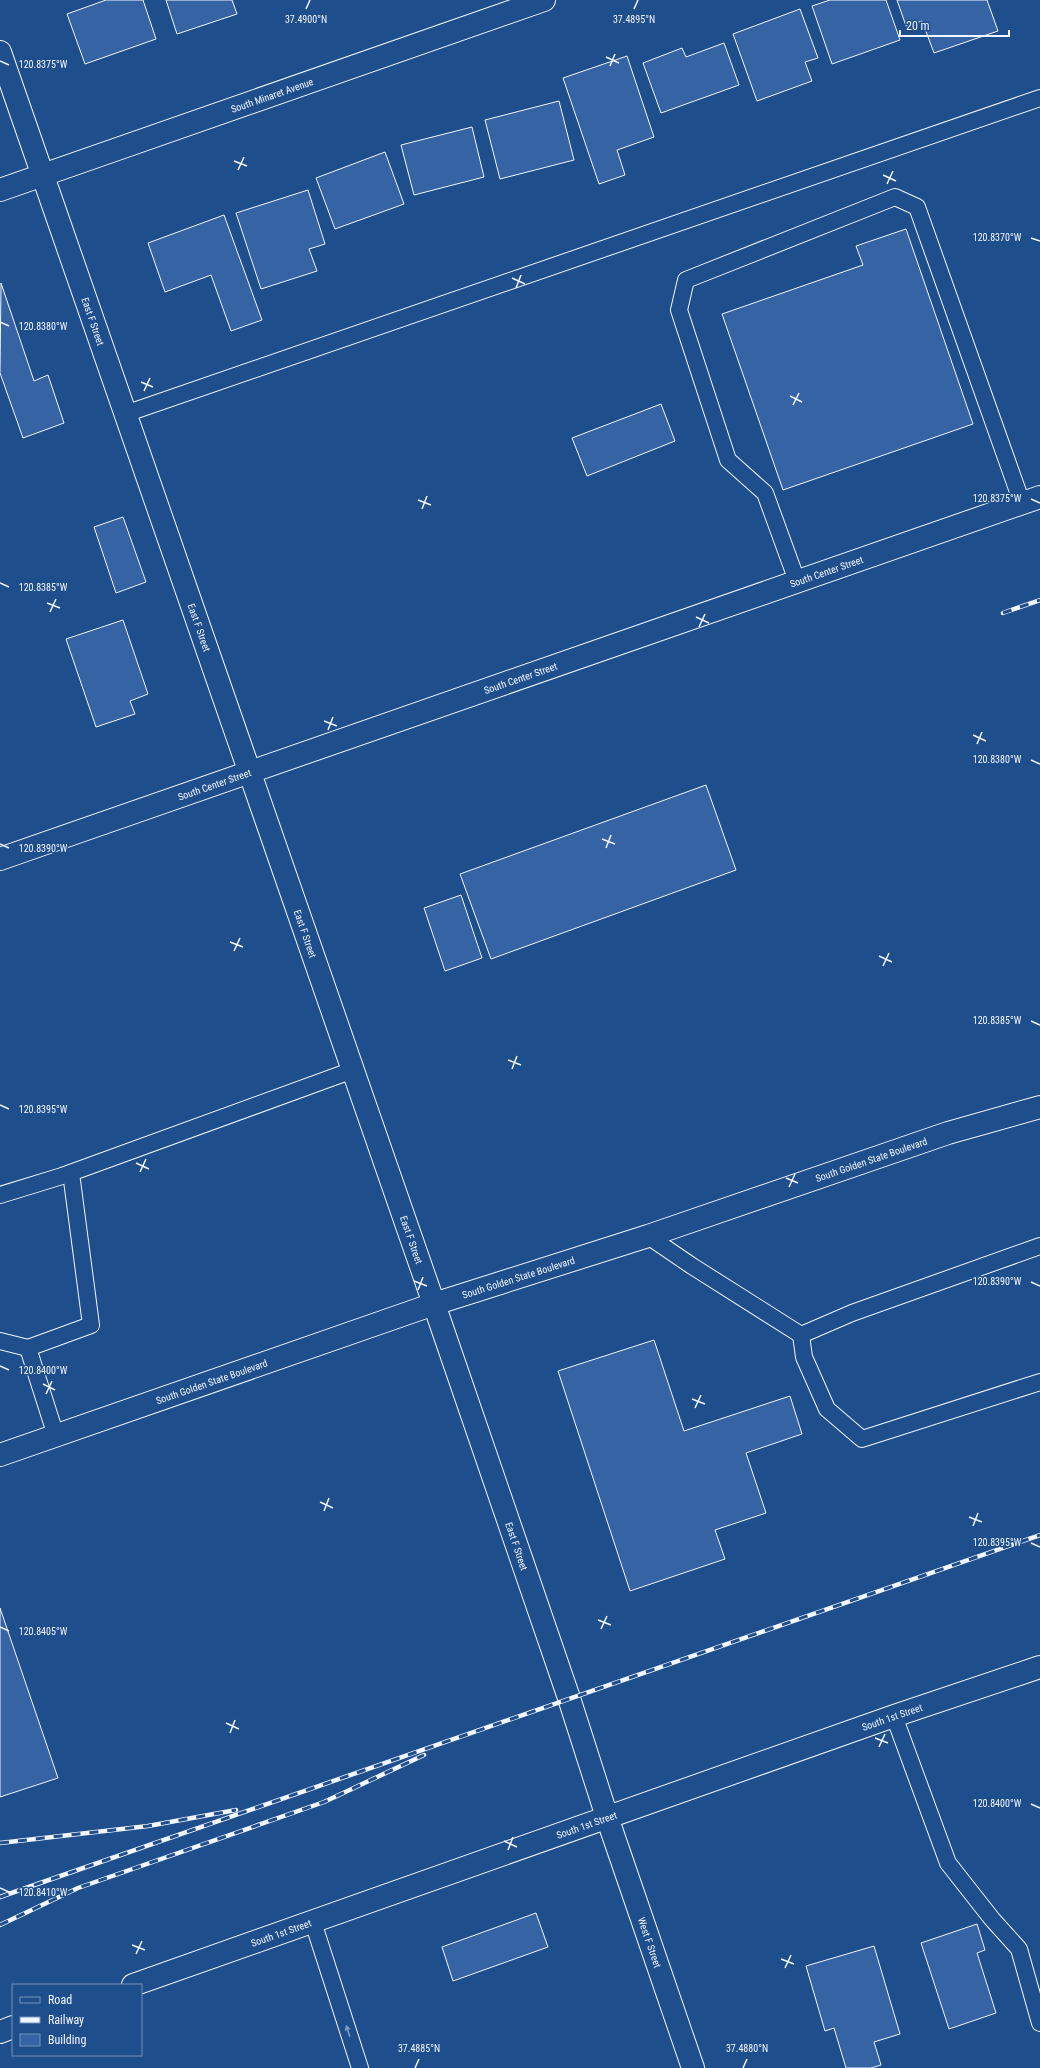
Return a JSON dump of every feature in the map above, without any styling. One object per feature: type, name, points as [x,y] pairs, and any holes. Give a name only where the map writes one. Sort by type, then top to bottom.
[{"type":"street","name":"South Minaret Avenue","points":[[0,190],[544,0]]},
{"type":"street","name":"East F Street","points":[[0,52],[570,1698],[607,1817]]},
{"type":"street","name":"South Center Street","points":[[0,859],[1031,500]]},
{"type":"street","name":"South Golden State Boulevard","points":[[0,1455],[434,1304],[648,1236],[941,1136],[1040,1107]]},
{"type":"street","name":"South 1st Street","points":[[136,1984],[894,1716],[1040,1667]]},
{"type":"street","name":"West F Street","points":[[607,1817],[693,2068]]},
{"type":"street","points":[[0,2032],[12,2027]]},
{"type":"lane","points":[[125,414],[1040,98]]},
{"type":"lane","points":[[797,581],[765,493],[728,460],[679,310],[686,280],[895,197],[917,207],[1031,500]]},
{"type":"lane","points":[[0,1195],[71,1172],[353,1070]]},
{"type":"lane","points":[[0,1341],[28,1348],[91,1325],[71,1172]]},
{"type":"lane","points":[[648,1236],[692,1266],[801,1335],[804,1357],[827,1409],[862,1439],[1040,1382]]},
{"type":"lane","points":[[801,1335],[852,1313],[1040,1246]]},
{"type":"lane","points":[[28,1348],[56,1436]]},
{"type":"lane","points":[[894,1716],[948,1863],[992,1919],[1019,1949],[1040,2023]]},
{"type":"lane","points":[[313,1922],[360,2068]]},
{"type":"building","points":[[106,0],[143,0],[156,39],[85,64],[67,14]]},
{"type":"building","points":[[166,0],[232,0],[237,14],[177,34]]},
{"type":"building","points":[[830,0],[886,0],[900,40],[832,64],[812,6]]},
{"type":"building","points":[[897,0],[987,0],[998,31],[934,53],[922,21],[906,26]]},
{"type":"building","points":[[800,9],[818,58],[805,62],[812,81],[757,101],[733,34]]},
{"type":"building","points":[[724,43],[739,85],[661,113],[643,63],[682,48],[686,57]]},
{"type":"building","points":[[627,56],[654,137],[617,150],[625,175],[599,184],[563,78]]},
{"type":"building","points":[[559,101],[574,160],[500,179],[485,120]]},
{"type":"building","points":[[472,127],[484,177],[414,195],[401,145]]},
{"type":"building","points":[[385,152],[404,204],[335,229],[316,178]]},
{"type":"building","points":[[308,190],[325,244],[309,249],[317,271],[261,289],[236,213]]},
{"type":"building","points":[[224,215],[262,320],[231,331],[211,275],[165,292],[148,243]]},
{"type":"building","points":[[906,229],[973,424],[783,490],[722,314],[863,265],[856,246]]},
{"type":"building","points":[[1,283],[34,381],[48,375],[64,423],[23,438],[0,373]]},
{"type":"building","points":[[661,404],[675,441],[587,476],[572,438]]},
{"type":"building","points":[[123,517],[146,582],[116,593],[94,527]]},
{"type":"building","points":[[123,620],[148,694],[130,701],[135,714],[96,727],[66,639]]},
{"type":"building","points":[[706,785],[736,870],[491,959],[460,874]]},
{"type":"building","points":[[461,895],[482,958],[445,971],[424,908]]},
{"type":"building","points":[[654,1340],[684,1431],[790,1396],[802,1434],[746,1453],[766,1513],[715,1530],[725,1559],[630,1591],[558,1371]]},
{"type":"building","points":[[0,1608],[58,1778],[0,1797]]},
{"type":"building","points":[[536,1913],[548,1947],[453,1981],[442,1947]]},
{"type":"building","points":[[977,1924],[985,1950],[977,1953],[996,2013],[949,2029],[921,1943]]},
{"type":"building","points":[[874,1946],[900,2034],[874,2042],[881,2065],[871,2068],[846,2068],[834,2028],[825,2031],[806,1966]]},
{"type":"railway","points":[[1003,613],[1040,600]]},
{"type":"railway","points":[[0,1897],[1040,1535]]},
{"type":"railway","points":[[0,1925],[78,1888],[324,1802],[424,1755]]},
{"type":"railway","points":[[0,1843],[148,1826],[236,1810]]}]
